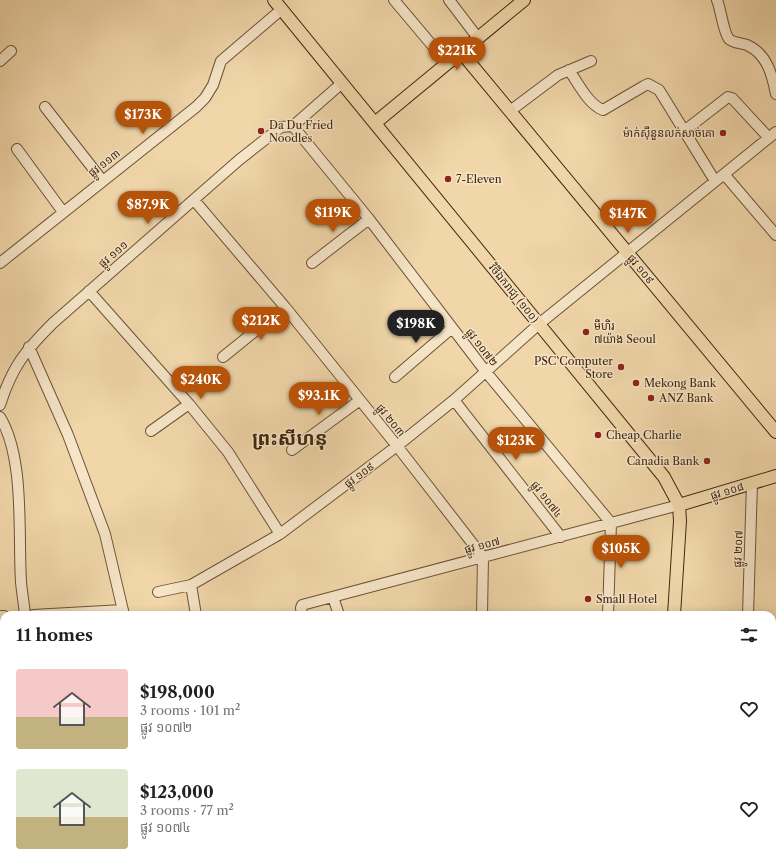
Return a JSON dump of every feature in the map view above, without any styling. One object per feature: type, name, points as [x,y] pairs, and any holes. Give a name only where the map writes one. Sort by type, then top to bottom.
[{"type":"main road","points":[[375,123],[524,0]]},
{"type":"main road","name":"វិថីឯករាជ្យ (១០០)","points":[[278,4],[664,477],[679,505],[680,521],[674,611]]},
{"type":"main road","name":"ផ្លូវ ១០៩","points":[[461,52],[776,432]]},
{"type":"main road","name":"ផ្លូវ ១០៨","points":[[679,505],[776,476]]},
{"type":"street","points":[[394,0],[447,63]]},
{"type":"street","points":[[449,0],[478,38]]},
{"type":"street","points":[[717,0],[728,37],[732,41],[746,45],[758,53],[770,70],[776,94]]},
{"type":"street","name":"ផ្លូវ ១១៣","points":[[2,257],[196,107],[205,98],[213,84],[221,61],[278,4]]},
{"type":"street","points":[[0,61],[11,51]]},
{"type":"street","points":[[510,111],[546,83],[569,70],[591,61]]},
{"type":"street","points":[[569,70],[595,106],[603,110],[648,84],[654,86],[659,90],[715,181]]},
{"type":"street","name":"ផ្លូវ ១១១","points":[[0,405],[8,382],[16,366],[29,347],[89,291],[239,160],[281,127],[293,126],[342,83]]},
{"type":"street","points":[[684,131],[728,97],[732,98],[772,135]]},
{"type":"street","points":[[45,107],[102,180]]},
{"type":"street","name":"ផ្លូវ ១០៧២","points":[[293,126],[368,219],[486,372],[611,523]]},
{"type":"street","name":"ផ្លូវ ១០៩","points":[[158,592],[191,585],[280,534],[397,446],[454,400],[539,324],[772,135]]},
{"type":"street","points":[[17,149],[62,212]]},
{"type":"street","points":[[724,174],[776,235]]},
{"type":"street","name":"ផ្លូវ ២០៣","points":[[194,200],[285,307],[397,446],[483,557]]},
{"type":"street","points":[[312,264],[368,219]]},
{"type":"street","points":[[89,291],[190,404],[228,452],[280,534]]},
{"type":"street","points":[[223,357],[285,307]]},
{"type":"street","points":[[395,377],[452,328]]},
{"type":"street","points":[[29,347],[68,435],[105,534],[123,611]]},
{"type":"street","points":[[292,450],[360,400]]},
{"type":"street","name":"ផ្លូវ ១០៧៤","points":[[454,400],[561,537]]},
{"type":"street","points":[[151,431],[190,404]]},
{"type":"street","points":[[0,417],[8,429],[14,457],[20,508],[21,583],[24,611]]},
{"type":"street","name":"ផ្លូវ ២០៧","points":[[748,611],[752,483]]},
{"type":"street","name":"ផ្លូវ ១០៧","points":[[301,611],[300,608],[302,605],[679,505]]},
{"type":"street","points":[[608,611],[611,523]]},
{"type":"street","points":[[482,611],[483,557]]},
{"type":"street","points":[[191,585],[195,611]]},
{"type":"street","points":[[333,597],[338,611]]},
{"type":"place","name":"Da Du Fried Noodles","points":[[261,131]]},
{"type":"place","name":"ម៉ាក់សុីនួនលក់សាច់គោ","points":[[723,133]]},
{"type":"place","name":"7-Eleven","points":[[448,179]]},
{"type":"place","name":"មីហិរ ៧យ៉ាង Seoul","points":[[586,332]]},
{"type":"place","name":"PSC Computer Store","points":[[621,367]]},
{"type":"place","name":"Mekong Bank","points":[[636,383]]},
{"type":"place","name":"ANZ Bank","points":[[651,398]]},
{"type":"place","name":"Cheap Charlie","points":[[598,435]]},
{"type":"place","name":"Canadia Bank","points":[[707,461]]},
{"type":"place","name":"Small Hotel","points":[[588,599]]},
{"type":"district","name":"ព្រះសីហនុ","points":[[290,438]]}]
